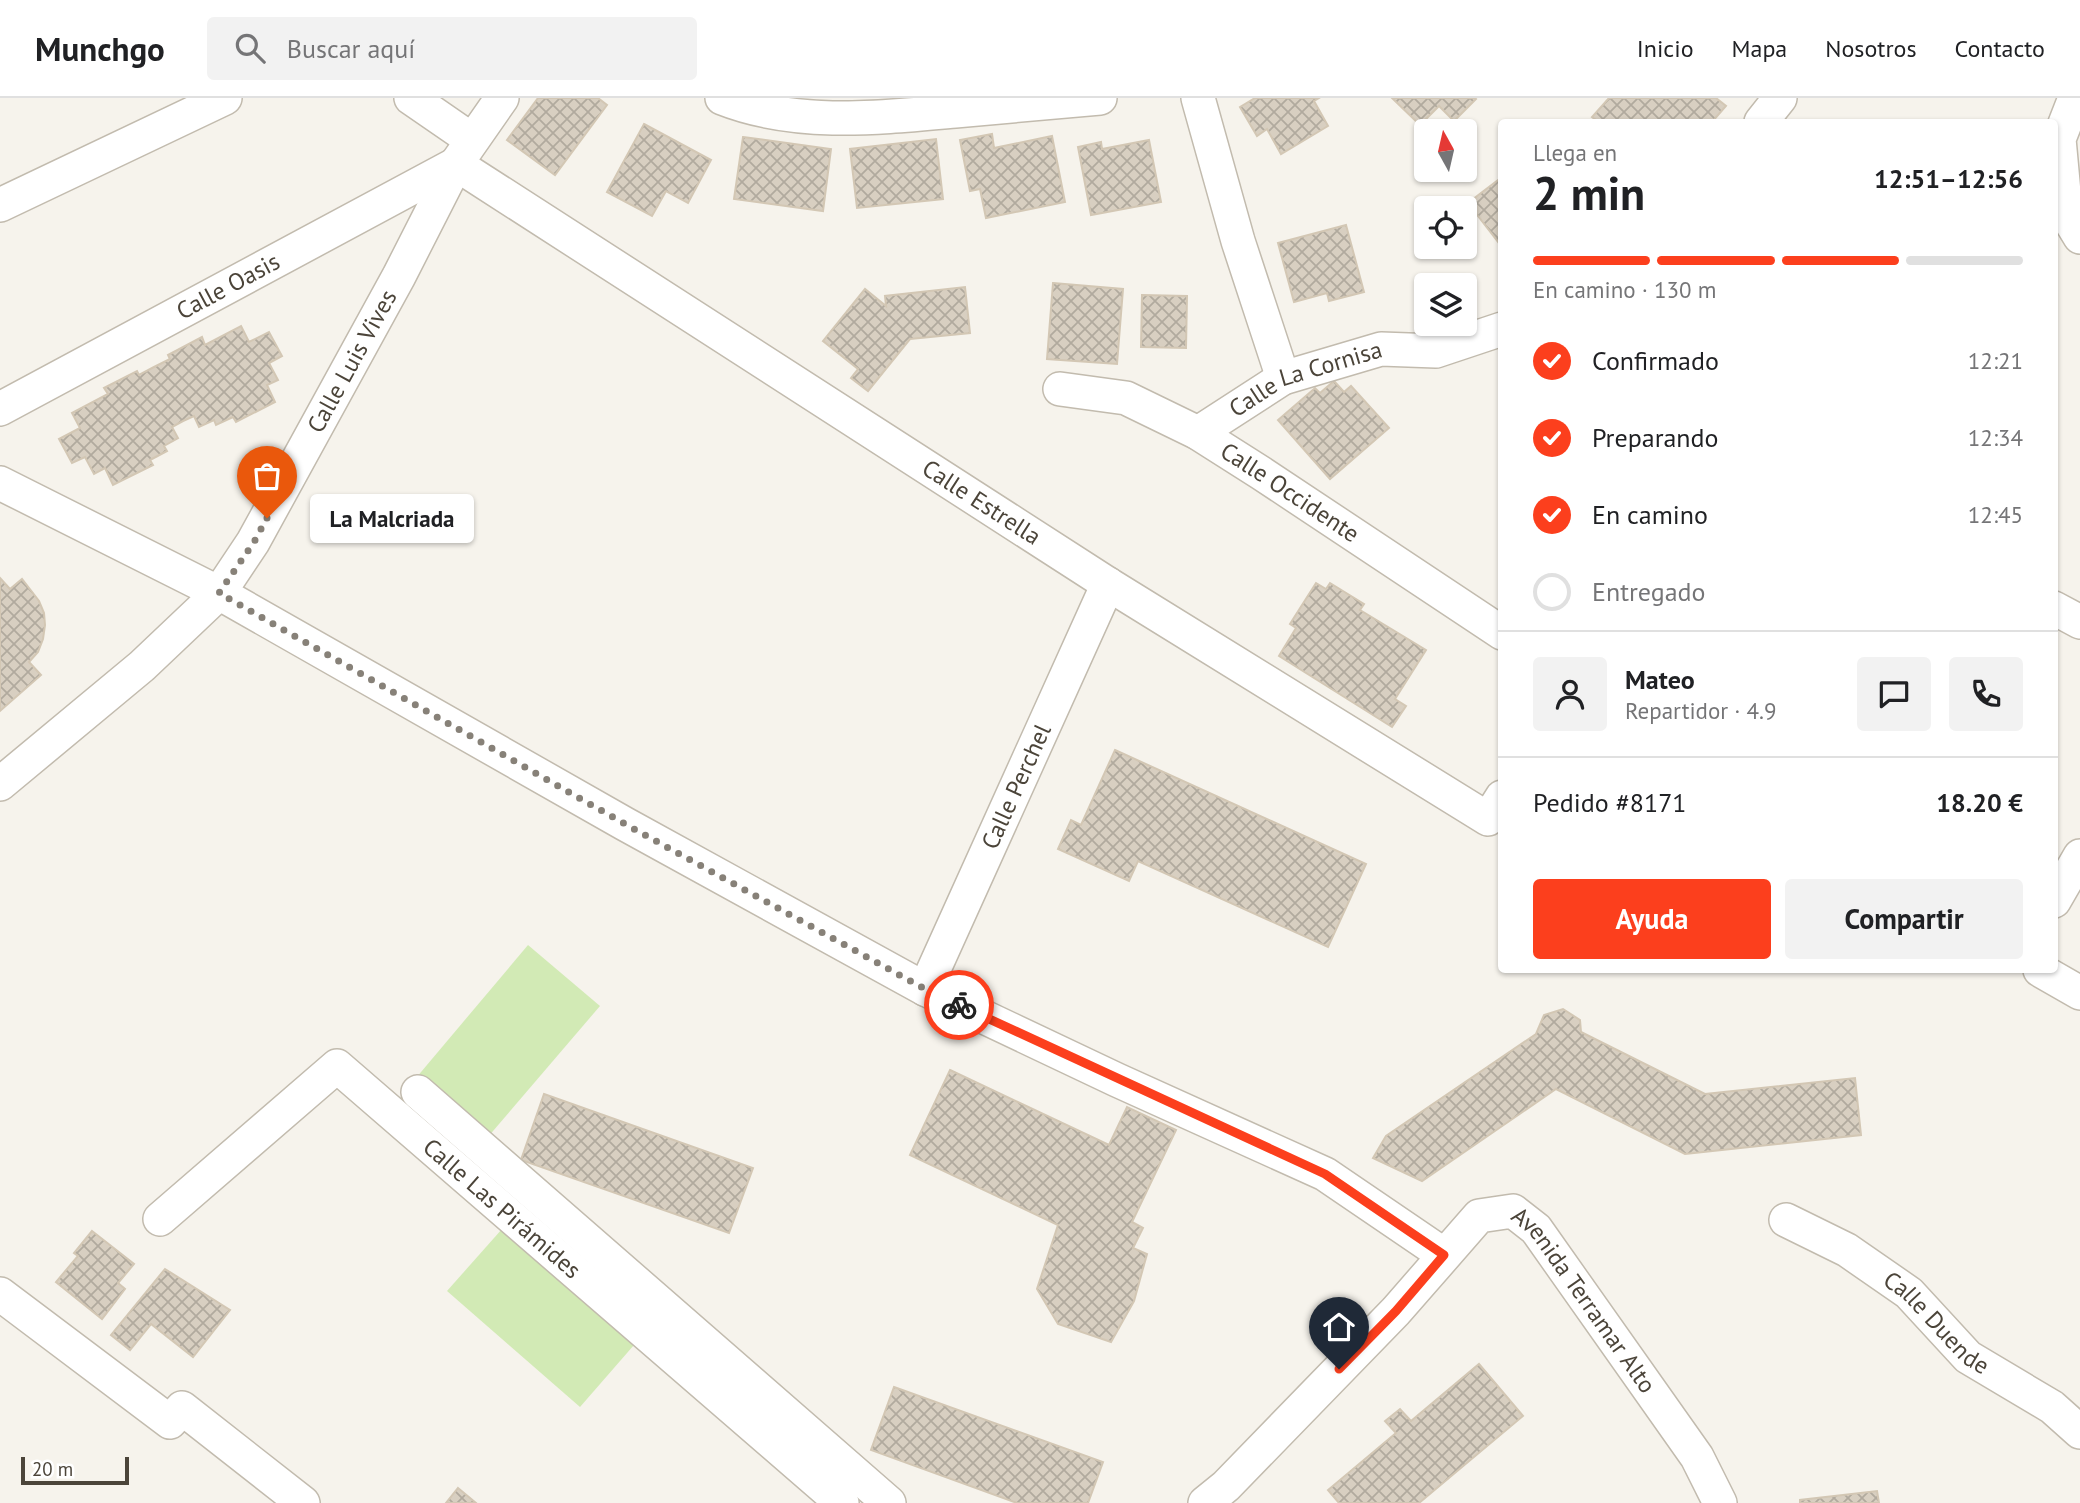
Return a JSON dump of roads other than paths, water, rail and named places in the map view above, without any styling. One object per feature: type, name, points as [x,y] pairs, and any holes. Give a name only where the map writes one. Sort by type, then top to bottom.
[{"type":"street","points":[[0,205],[225,98]]},
{"type":"street","name":"Calle Estrella","points":[[411,98],[464,152],[1108,584],[1488,819],[1498,803]]},
{"type":"street","name":"Calle Luis Vives","points":[[0,784],[142,666],[219,593],[254,542],[464,152],[502,98]]},
{"type":"street","points":[[722,98],[744,107],[816,118],[910,115],[1100,98]]},
{"type":"street","points":[[1198,98],[1238,241],[1283,378]]},
{"type":"street","points":[[1763,119],[1780,98]]},
{"type":"street","points":[[2075,98],[2059,139],[2066,214],[2080,237]]},
{"type":"street","name":"Calle Oasis","points":[[0,409],[464,152]]},
{"type":"street","name":"Calle La Cornisa","points":[[1198,433],[1283,378],[1381,349],[1437,351],[1498,330]]},
{"type":"street","name":"Calle Occidente","points":[[1060,389],[1126,398],[1198,433],[1498,630]]},
{"type":"street","points":[[0,483],[219,593],[625,824],[925,989],[1325,1174],[1444,1255]]},
{"type":"street","name":"Calle Perchel","points":[[925,989],[1108,584]]},
{"type":"street","points":[[2058,610],[2080,622]]},
{"type":"street","points":[[2058,894],[2080,856]]},
{"type":"street","points":[[2045,973],[2080,993]]},
{"type":"street","name":"Calle Las Pirámides","points":[[160,1219],[337,1066],[842,1503]]},
{"type":"street","points":[[418,1092],[889,1503]]},
{"type":"street","name":"Avenida Terramar Alto","points":[[1205,1503],[1226,1486],[1396,1311],[1479,1216],[1513,1211],[1536,1230],[1698,1457],[1720,1503]]},
{"type":"street","name":"Calle Duende","points":[[1786,1220],[1847,1250],[1909,1293],[1968,1357],[2052,1407],[2080,1432]]},
{"type":"street","points":[[0,1294],[170,1422],[182,1408],[303,1503]]},
{"type":"place","name":"La Malcriada","points":[[267,518]]}]
